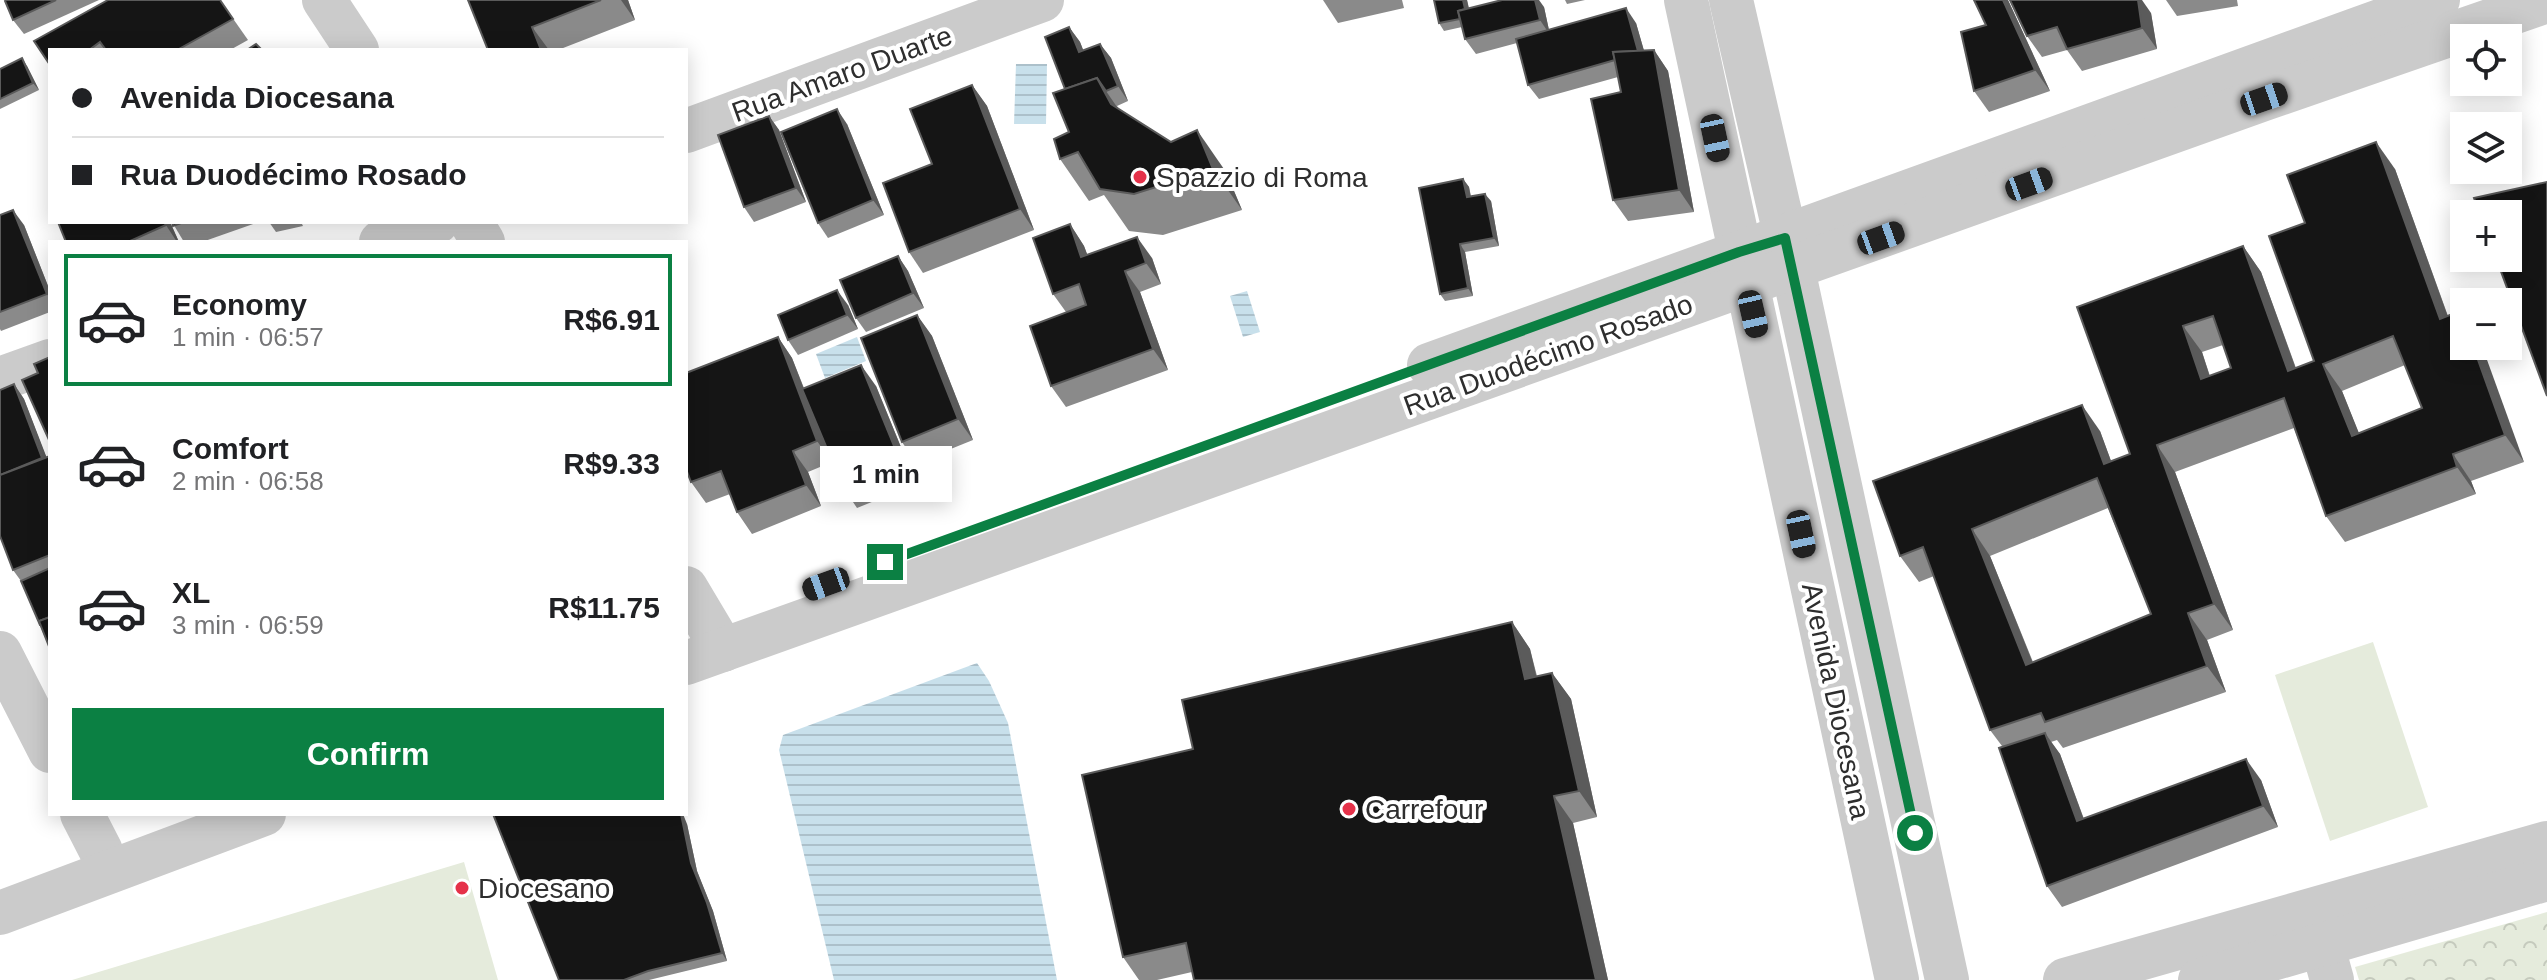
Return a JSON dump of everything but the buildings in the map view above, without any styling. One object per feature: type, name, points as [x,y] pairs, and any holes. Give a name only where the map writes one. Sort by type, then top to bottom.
[{"type":"street","points":[[324,0],[356,48]]},
{"type":"street","name":"Rua Amaro Duarte","points":[[688,130],[1042,0]]},
{"type":"street","name":"Avenida Diocesana","points":[[1686,0],[1897,980]]},
{"type":"street","name":"Avenida Diocesana","points":[[1731,0],[1947,980]]},
{"type":"street","name":"Rua Duodécimo Rosado","points":[[1789,254],[2438,0]]},
{"type":"street","name":"Rua Duodécimo Rosado","points":[[701,643],[1743,269],[2250,104],[2547,1]]},
{"type":"street","points":[[387,240],[431,224]]},
{"type":"street","points":[[0,379],[48,362]]},
{"type":"street","points":[[688,595],[701,643]]},
{"type":"street","points":[[0,653],[48,747]]},
{"type":"street","points":[[0,889],[92,832],[187,816]]},
{"type":"street","points":[[0,913],[259,816]]},
{"type":"street","points":[[2065,980],[2547,843]]},
{"type":"street","points":[[2200,980],[2327,962],[2547,879]]},
{"type":"green space","points":[[2373,642],[2428,807],[2330,841],[2275,675]]},
{"type":"green space","points":[[464,862],[498,980],[72,980]]},
{"type":"green space","points":[[2547,912],[2547,980],[2359,980],[2355,967]]},
{"type":"water","points":[[1016,64],[1047,64],[1046,124],[1014,124]]},
{"type":"water","points":[[1247,291],[1260,332],[1243,337],[1230,296]]},
{"type":"water","points":[[857,337],[866,361],[825,378],[816,354]]},
{"type":"water","points":[[977,663],[1008,723],[1057,980],[834,980],[779,750],[783,735]]},
{"type":"place","name":"Spazzio di Roma","points":[[1140,177]]},
{"type":"place","name":"Carrefour","points":[[1349,809]]},
{"type":"place","name":"Diocesano","points":[[462,888]]},
{"type":"route","points":[[885,562],[1739,252],[1785,238],[1915,833]]}]
